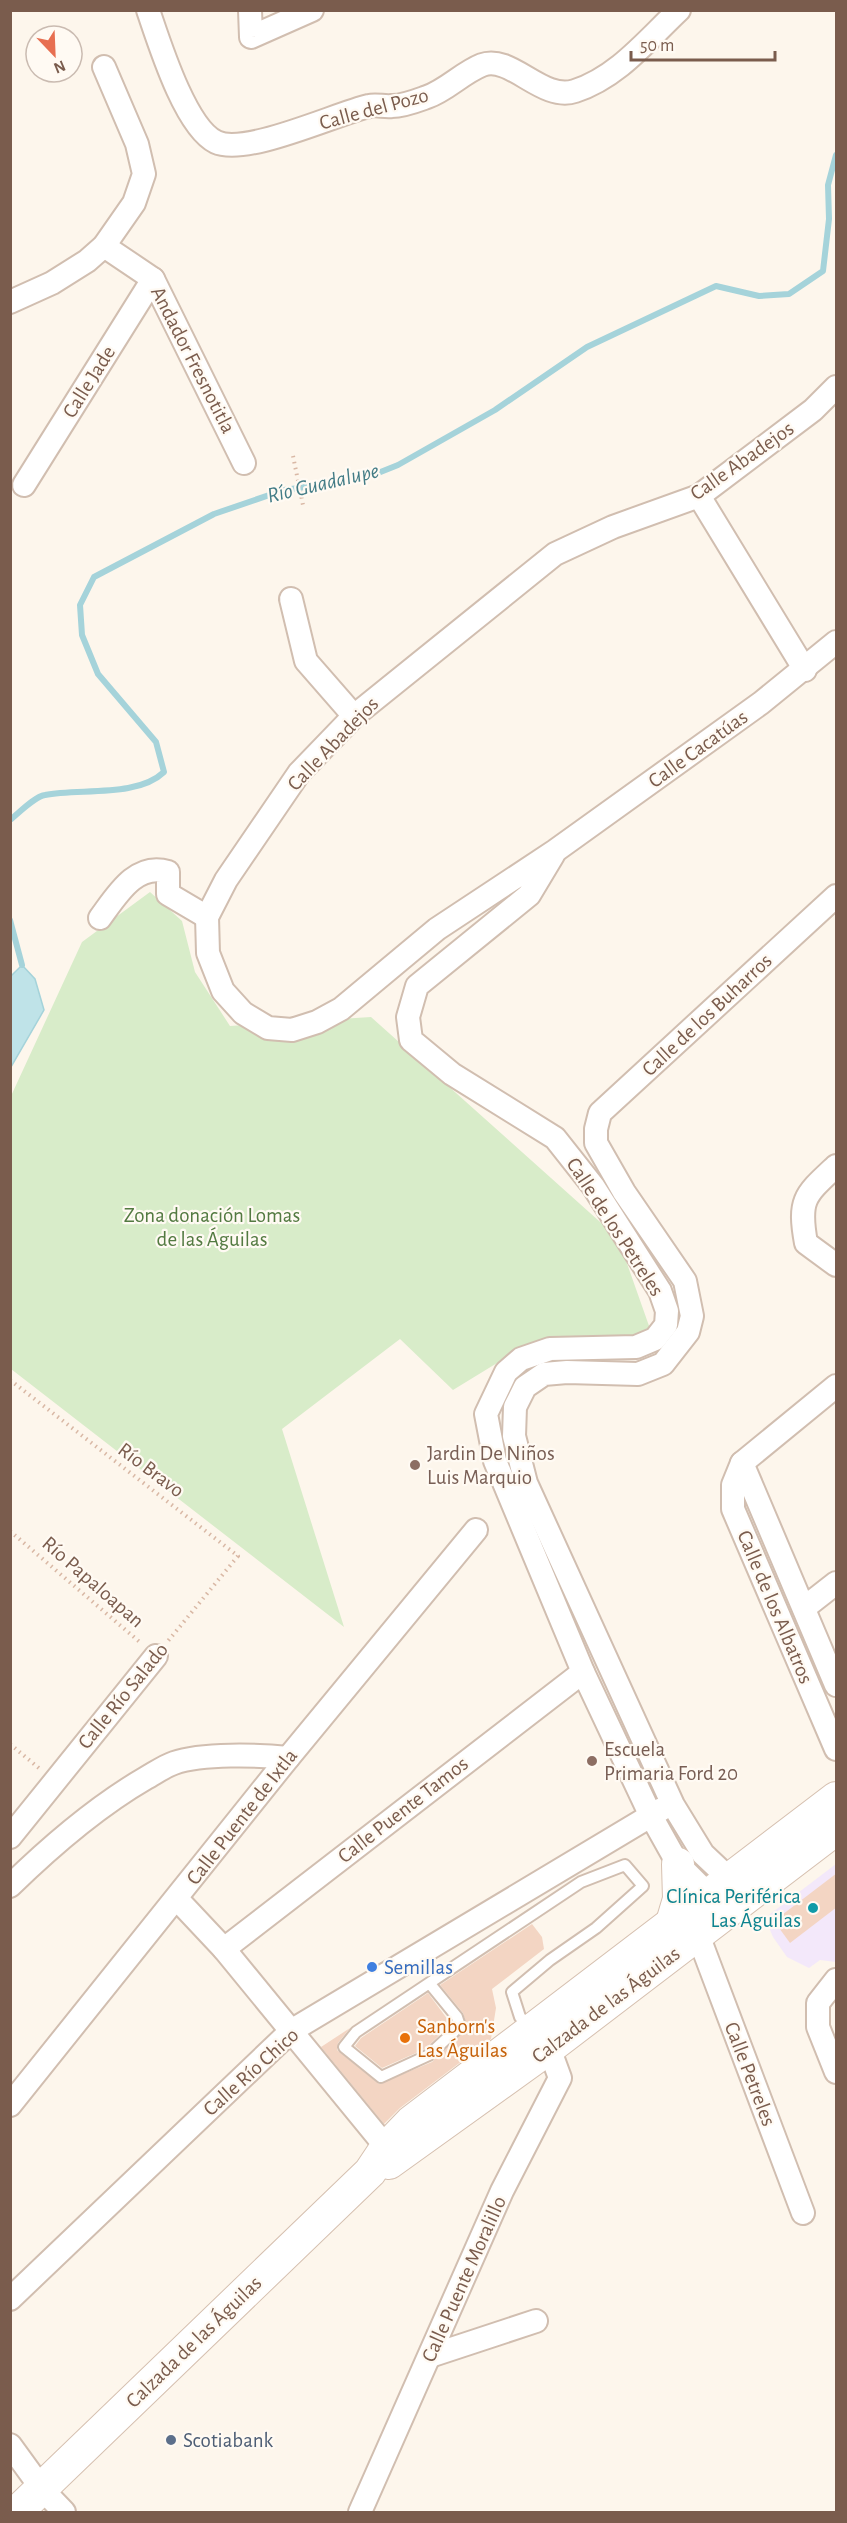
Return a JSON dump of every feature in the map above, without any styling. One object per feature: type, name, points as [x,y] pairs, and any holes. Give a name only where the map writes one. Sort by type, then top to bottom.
[{"type":"main road","name":"Calzada de las Águilas","points":[[728,1897],[837,1798]]},
{"type":"main road","name":"Calzada de las Águilas","points":[[18,2512],[384,2160],[411,2122],[541,2039],[728,1897],[837,1829]]},
{"type":"main road","points":[[678,1864],[679,1899],[684,1930]]},
{"type":"street","name":"Calle del Pozo","points":[[148,10],[169,70],[184,101],[201,130],[213,141],[225,146],[249,144],[371,105],[403,105],[428,97],[483,65],[494,63],[543,88],[573,92],[612,73],[679,10]]},
{"type":"street","points":[[250,10],[251,37],[312,10]]},
{"type":"street","points":[[10,302],[52,283],[87,261],[104,246],[134,204],[144,174],[137,144],[104,67]]},
{"type":"street","name":"Andador Fresnotitla","points":[[104,246],[153,279],[244,463]]},
{"type":"street","name":"Calle Jade","points":[[24,484],[153,279]]},
{"type":"street","name":"Calle Abadejos","points":[[555,851],[437,929],[341,1010],[317,1022],[292,1030],[268,1028],[243,1013],[222,991],[208,953],[207,917],[226,879],[299,773],[354,716],[555,554],[613,527],[699,496],[813,410],[837,387]]},
{"type":"street","points":[[699,496],[805,670]]},
{"type":"street","points":[[291,599],[306,661],[354,716]]},
{"type":"street","name":"Calle Cacatúas","points":[[555,851],[805,670],[837,642]]},
{"type":"street","name":"Calle de los Petreles","points":[[555,851],[529,895],[417,986],[408,1017],[411,1040],[452,1074],[555,1138],[593,1186],[660,1291],[667,1311],[666,1325],[655,1339],[636,1347],[550,1349],[521,1359],[506,1372],[486,1414],[495,1461],[583,1672],[650,1815],[678,1864],[728,1897]]},
{"type":"street","points":[[100,918],[133,876],[155,868],[168,872],[168,894],[207,917]]},
{"type":"street","name":"Calle de los Buharros","points":[[596,1143],[596,1129],[600,1113],[837,896]]},
{"type":"street","name":"Calle de los Petreles","points":[[596,1143],[624,1192],[685,1281],[692,1316],[688,1332],[663,1364],[638,1374],[567,1372],[544,1374],[525,1387],[515,1407],[514,1436],[526,1482],[673,1805],[728,1897]]},
{"type":"street","points":[[837,1166],[810,1190],[801,1215],[806,1243],[837,1265]]},
{"type":"street","points":[[742,1463],[837,1386]]},
{"type":"street","name":"Calle de los Albatros","points":[[742,1463],[837,1685]]},
{"type":"street","name":"Calle de los Albatros","points":[[742,1463],[733,1485],[733,1509],[837,1749]]},
{"type":"street","name":"Calle Puente de Ixtla","points":[[10,2105],[288,1758],[476,1530]]},
{"type":"street","points":[[804,1608],[837,1583]]},
{"type":"street","name":"Calle Río Salado","points":[[10,1837],[156,1656]]},
{"type":"street","name":"Calle Puente Tamos","points":[[224,1949],[583,1672]]},
{"type":"street","points":[[10,1886],[52,1845],[87,1818],[130,1788],[173,1763],[262,1755],[288,1758]]},
{"type":"street","name":"Calle Río Chico","points":[[10,2299],[291,2031],[650,1815],[673,1805]]},
{"type":"street","points":[[177,1899],[224,1949],[291,2031],[384,2160]]},
{"type":"street","name":"Calle Petreles","points":[[684,1930],[803,2213]]},
{"type":"street","points":[[837,1980],[818,2003],[818,2027],[837,2072]]},
{"type":"street","name":"Calle Puente Moralillo","points":[[360,2512],[502,2191],[560,2078],[541,2039]]},
{"type":"street","points":[[430,2356],[536,2321]]},
{"type":"street","points":[[10,2445],[42,2489],[64,2512]]},
{"type":"lane","points":[[430,1984],[457,2017],[460,2026],[429,2055],[381,2077],[344,2047],[356,2032],[581,1882],[625,1865],[643,1886],[596,1928],[550,1960],[512,1992],[520,2017],[541,2039]]},
{"type":"path","points":[[293,456],[303,506]]},
{"type":"path","name":"Río Bravo","points":[[10,1380],[238,1556]]},
{"type":"path","name":"Río Papaloapan","points":[[10,1530],[156,1656]]},
{"type":"path","name":"Calle Río Salado","points":[[156,1656],[238,1556]]},
{"type":"path","points":[[10,1744],[54,1781]]},
{"type":"shaded area","points":[[836,1864],[836,1962],[820,1960],[809,1968],[787,1957],[773,1937],[765,1918]]},
{"type":"green space","name":"Zona donación Lomas de las Águilas","points":[[150,892],[182,921],[195,972],[230,1026],[371,1017],[618,1238],[654,1340],[502,1360],[453,1390],[400,1339],[282,1429],[344,1627],[11,1369],[11,1096],[82,942]]},
{"type":"water","points":[[22,965],[35,979],[44,1010],[11,1067],[11,976]]},
{"type":"building","name":"Clínica Periférica Las Águilas","points":[[837,1873],[837,1907],[790,1943],[774,1921]]},
{"type":"building","points":[[532,1924],[542,1937],[544,1949],[492,1989],[496,2008],[491,2039],[400,2108],[384,2124],[321,2047],[350,2028],[338,2043],[337,2050],[379,2084],[432,2062],[467,2027],[463,2013],[440,1985]]},
{"type":"building","points":[[428,1993],[451,2024],[425,2049],[382,2068],[355,2046],[361,2038]]},
{"type":"waterway","name":"Río Guadalupe","points":[[10,820],[41,796],[139,786],[164,772],[156,742],[98,674],[82,635],[80,605],[94,577],[214,514],[284,490],[341,482],[378,473],[398,465],[495,410],[587,347],[716,286],[759,296],[789,294],[823,271],[829,219],[828,185],[836,155]]},
{"type":"waterway","name":"Río Guadalupe","points":[[10,920],[22,965]]},
{"type":"place","name":"Jardin De Niños Luis Marquio","points":[[415,1465]]},
{"type":"place","name":"Escuela Primaria Ford 20","points":[[592,1761]]},
{"type":"place","name":"Clínica Periférica Las Águilas","points":[[813,1908]]},
{"type":"place","name":"Semillas","points":[[372,1967]]},
{"type":"place","name":"Sanborn's Las Águilas","points":[[405,2038]]},
{"type":"place","name":"Scotiabank","points":[[171,2440]]}]
